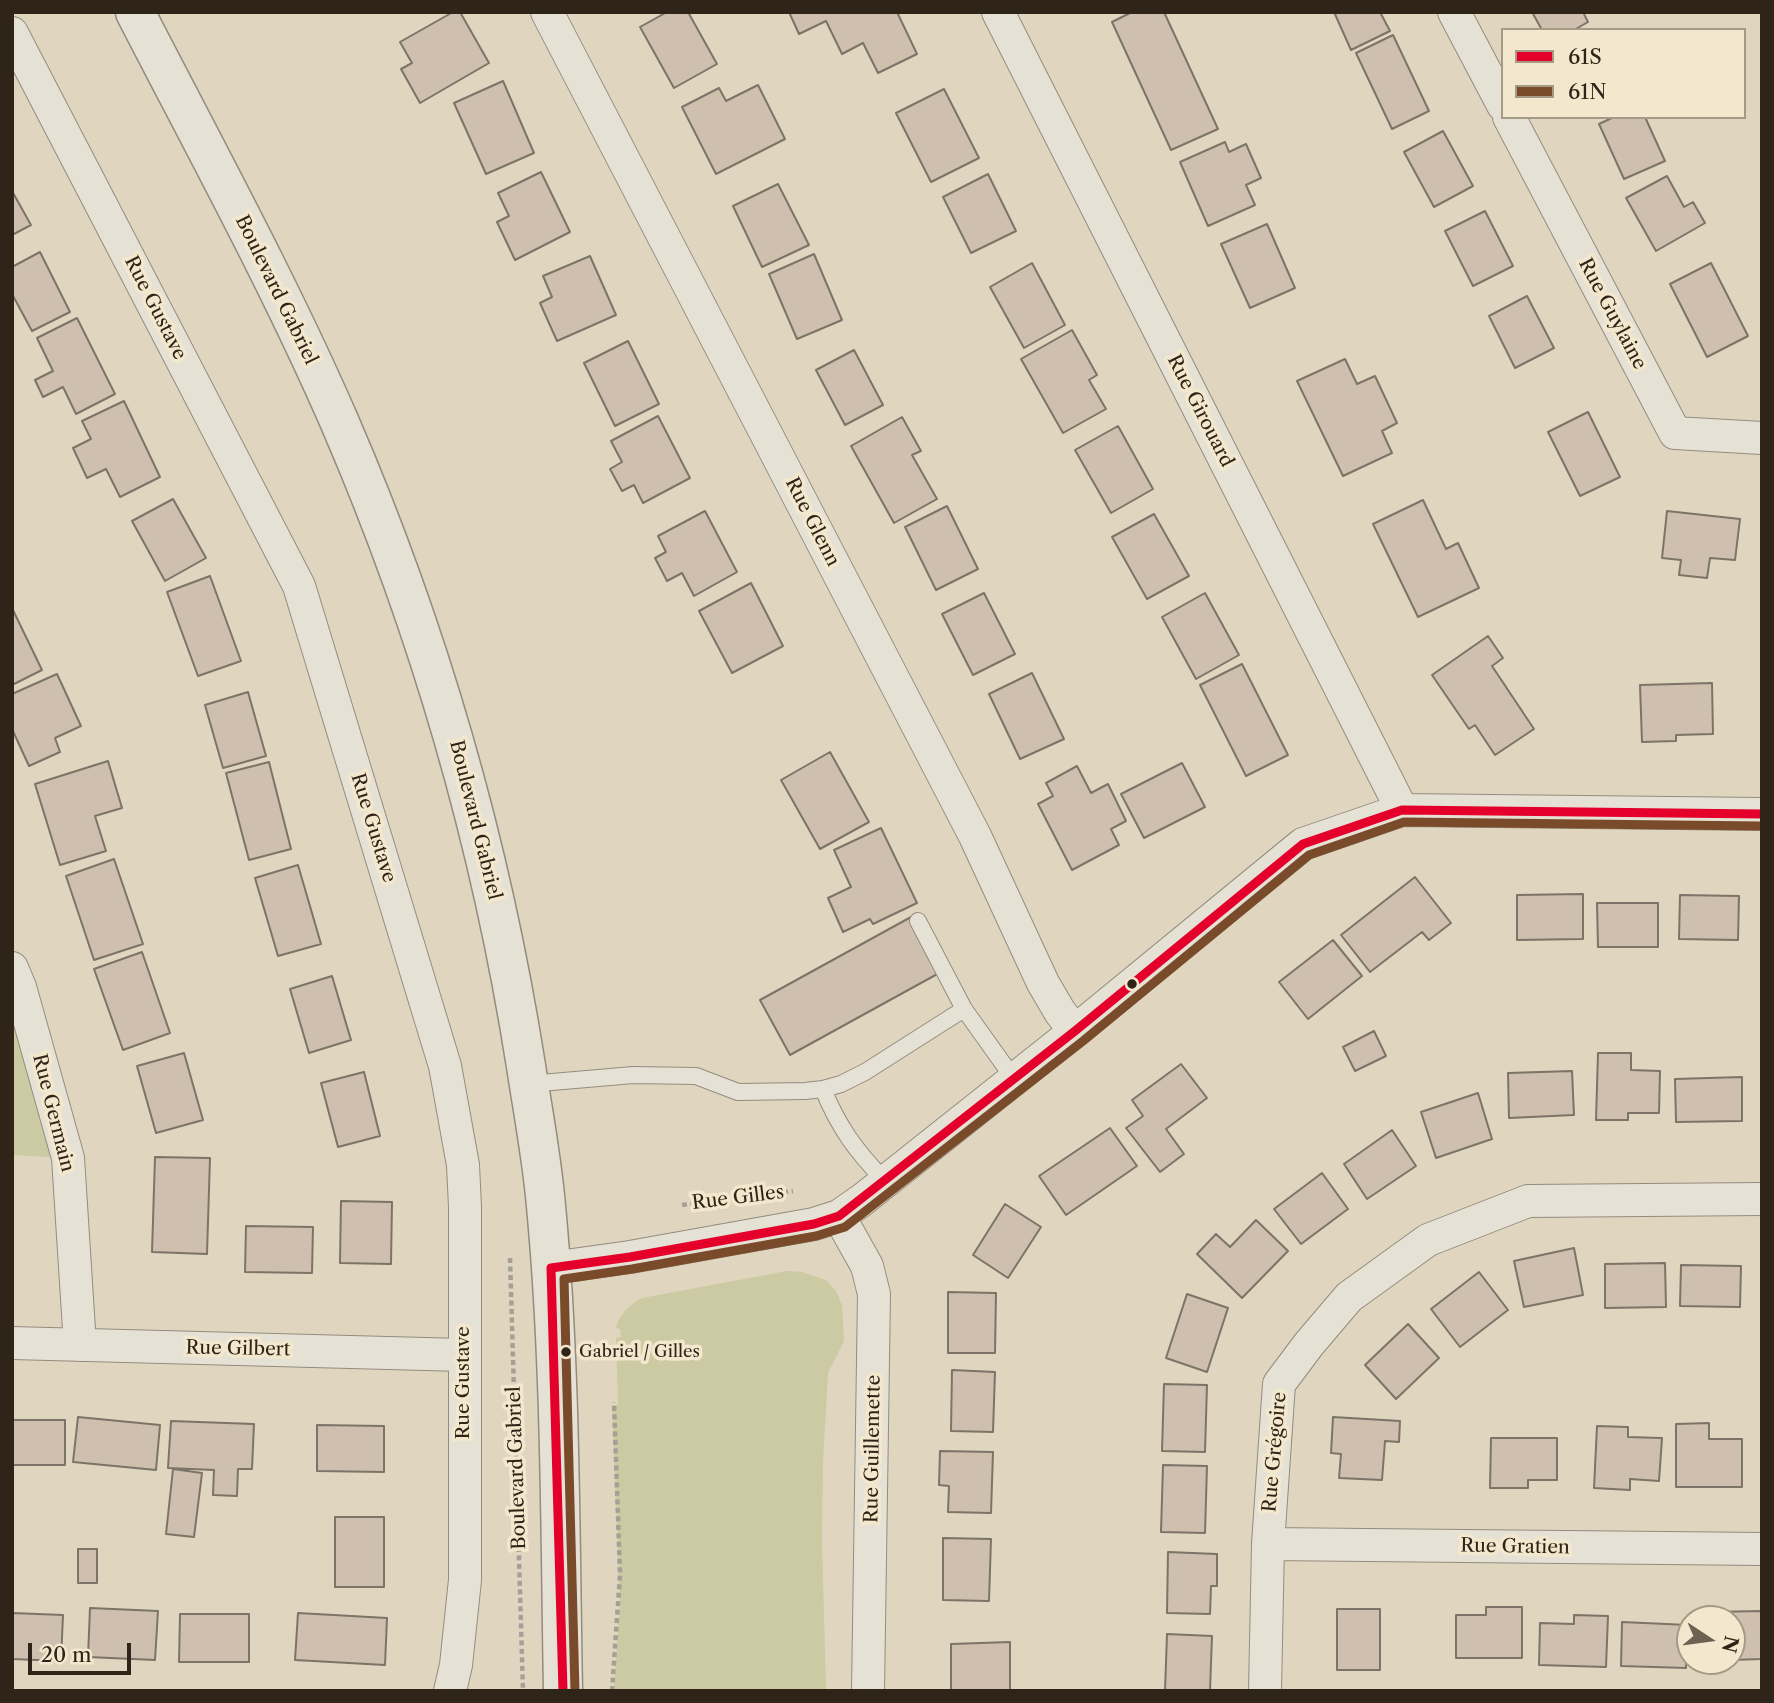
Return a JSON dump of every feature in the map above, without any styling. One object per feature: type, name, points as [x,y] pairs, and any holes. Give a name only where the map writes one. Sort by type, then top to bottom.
[{"type":"street","name":"Boulevard Gabriel","points":[[135,12],[315,368],[350,447],[392,551],[443,701],[475,812],[504,937],[546,1203],[551,1268],[563,1691]]},
{"type":"street","name":"Rue Glenn","points":[[547,12],[975,836],[1043,983],[1075,1031]]},
{"type":"street","name":"Rue Girouard","points":[[998,12],[1402,810]]},
{"type":"street","points":[[1454,12],[1501,102]]},
{"type":"street","name":"Rue Gustave","points":[[12,33],[299,586],[445,1066],[464,1178],[465,1580],[456,1665],[450,1691]]},
{"type":"street","name":"Rue Guylaine","points":[[1510,119],[1675,433],[1762,438]]},
{"type":"street","name":"Rue Gilles","points":[[551,1268],[620,1259],[805,1226],[839,1216],[1075,1031],[1303,844],[1402,810],[1762,814]]},
{"type":"street","name":"Rue Germain","points":[[12,968],[68,1158],[80,1345]]},
{"type":"street","name":"Rue Grégoire","points":[[1265,1691],[1268,1544],[1279,1384],[1349,1297],[1428,1240],[1528,1201],[1762,1199]]},
{"type":"street","name":"Rue Guillemette","points":[[839,1216],[867,1266],[874,1294],[868,1691]]},
{"type":"street","name":"Rue Gilbert","points":[[12,1343],[463,1355]]},
{"type":"street","name":"Rue Gratien","points":[[1268,1544],[1762,1549]]},
{"type":"lane","points":[[918,921],[964,1009],[1014,1079]]},
{"type":"lane","points":[[529,1084],[633,1075],[696,1076],[738,1092],[823,1089],[842,1084],[865,1072],[964,1009]]},
{"type":"lane","points":[[823,1089],[840,1128],[856,1151],[885,1181]]},
{"type":"path","name":"Rue Gilles","points":[[682,1205],[794,1191]]},
{"type":"path","name":"Boulevard Gabriel","points":[[510,1257],[523,1691]]},
{"type":"path","points":[[612,1691],[620,1575],[614,1402]]},
{"type":"green space","points":[[12,968],[68,1158],[12,1155]]},
{"type":"green space","points":[[787,1271],[802,1272],[826,1280],[836,1291],[842,1305],[844,1341],[828,1373],[823,1462],[826,1691],[614,1691],[620,1603],[612,1405],[618,1405],[616,1338],[621,1337],[620,1329],[616,1328],[620,1318],[642,1298]]},
{"type":"building","points":[[453,12],[460,12],[489,63],[420,103],[401,69],[412,63],[400,42]]},
{"type":"building","points":[[667,12],[688,12],[717,64],[674,88],[640,27]]},
{"type":"building","points":[[789,12],[897,12],[917,54],[878,73],[863,43],[842,54],[826,21],[799,34]]},
{"type":"building","points":[[1132,12],[1164,12],[1218,129],[1171,150],[1112,22]]},
{"type":"building","points":[[1334,12],[1380,12],[1390,31],[1351,50]]},
{"type":"building","points":[[1532,12],[1583,12],[1588,22],[1578,28],[1541,28]]},
{"type":"building","points":[[1393,35],[1429,111],[1392,129],[1356,53]]},
{"type":"building","points":[[503,81],[534,153],[486,174],[454,103]]},
{"type":"building","points":[[758,85],[785,139],[716,174],[682,107],[719,88],[726,101]]},
{"type":"building","points":[[944,89],[979,158],[931,182],[896,113]]},
{"type":"building","points":[[1610,119],[1646,119],[1665,161],[1624,179],[1599,124]]},
{"type":"building","points":[[1443,131],[1473,186],[1434,207],[1404,152]]},
{"type":"building","points":[[1225,142],[1229,152],[1246,144],[1261,178],[1246,185],[1255,205],[1208,226],[1180,162]]},
{"type":"building","points":[[541,172],[570,232],[515,260],[497,222],[509,216],[498,193]]},
{"type":"building","points":[[988,174],[1016,231],[971,253],[943,197]]},
{"type":"building","points":[[1667,176],[1684,207],[1693,202],[1705,223],[1656,251],[1626,198]]},
{"type":"building","points":[[778,184],[809,245],[762,267],[733,206]]},
{"type":"building","points":[[12,191],[31,225],[12,235]]},
{"type":"building","points":[[1485,211],[1513,266],[1473,286],[1445,231]]},
{"type":"building","points":[[1267,224],[1295,288],[1250,308],[1221,244]]},
{"type":"building","points":[[40,252],[70,312],[32,331],[12,294],[12,267]]},
{"type":"building","points":[[814,254],[842,320],[797,339],[769,274]]},
{"type":"building","points":[[590,256],[616,315],[557,341],[540,303],[552,297],[543,276]]},
{"type":"building","points":[[1032,263],[1065,325],[1024,348],[990,287]]},
{"type":"building","points":[[1711,263],[1748,336],[1707,357],[1670,284]]},
{"type":"building","points":[[1527,296],[1554,348],[1515,368],[1489,316]]},
{"type":"building","points":[[77,318],[115,394],[76,414],[63,387],[43,397],[35,380],[53,371],[37,338]]},
{"type":"building","points":[[1072,330],[1097,375],[1089,380],[1106,409],[1063,433],[1021,359]]},
{"type":"building","points":[[628,341],[659,404],[615,426],[584,363]]},
{"type":"building","points":[[854,350],[883,405],[845,425],[816,370]]},
{"type":"building","points":[[1345,359],[1357,384],[1375,376],[1397,423],[1382,431],[1392,453],[1343,476],[1297,381]]},
{"type":"building","points":[[124,401],[160,477],[120,497],[106,469],[87,478],[73,448],[91,439],[82,421]]},
{"type":"building","points":[[1588,412],[1620,477],[1580,496],[1548,432]]},
{"type":"building","points":[[658,416],[690,478],[643,503],[634,485],[622,491],[610,469],[622,462],[611,441]]},
{"type":"building","points":[[902,417],[921,451],[912,455],[937,499],[894,523],[851,446]]},
{"type":"building","points":[[1118,426],[1153,489],[1111,513],[1075,450]]},
{"type":"building","points":[[173,499],[206,558],[165,581],[132,521]]},
{"type":"building","points":[[1423,500],[1446,549],[1458,543],[1479,588],[1418,617],[1373,524]]},
{"type":"building","points":[[947,506],[978,569],[936,590],[905,527]]},
{"type":"building","points":[[705,511],[737,572],[694,596],[682,573],[667,581],[655,558],[666,552],[658,536]]},
{"type":"building","points":[[1667,511],[1740,519],[1735,560],[1710,558],[1707,578],[1679,575],[1681,560],[1662,558]]},
{"type":"building","points":[[1154,514],[1189,576],[1147,599],[1112,537]]},
{"type":"building","points":[[210,576],[241,661],[198,676],[167,592]]},
{"type":"building","points":[[751,583],[783,646],[732,673],[699,611]]},
{"type":"building","points":[[984,593],[1015,654],[973,675],[942,614]]},
{"type":"building","points":[[1205,593],[1239,655],[1196,679],[1162,617]]},
{"type":"building","points":[[12,608],[42,670],[12,685]]},
{"type":"building","points":[[1488,636],[1503,658],[1492,666],[1534,729],[1495,755],[1475,725],[1469,729],[1432,675]]},
{"type":"building","points":[[1242,664],[1288,755],[1246,776],[1200,685]]},
{"type":"building","points":[[1032,673],[1064,739],[1020,759],[989,694]]},
{"type":"building","points":[[57,674],[81,726],[55,738],[60,752],[29,766],[12,729],[12,694]]},
{"type":"building","points":[[1712,683],[1713,734],[1676,735],[1676,741],[1642,742],[1640,685]]},
{"type":"building","points":[[248,692],[266,756],[223,768],[205,705]]},
{"type":"building","points":[[830,752],[869,822],[820,849],[781,780]]},
{"type":"building","points":[[108,761],[122,808],[95,816],[106,851],[60,865],[35,784]]},
{"type":"building","points":[[269,762],[291,849],[249,860],[226,773]]},
{"type":"building","points":[[1182,763],[1205,807],[1144,838],[1121,794]]},
{"type":"building","points":[[1077,766],[1091,793],[1108,784],[1126,821],[1111,829],[1119,845],[1072,870],[1038,804],[1053,796],[1046,783]]},
{"type":"building","points":[[881,828],[917,903],[873,924],[870,919],[843,932],[828,898],[851,887],[834,850]]},
{"type":"building","points":[[114,859],[143,944],[94,960],[66,876]]},
{"type":"building","points":[[298,865],[321,944],[278,956],[255,878]]},
{"type":"building","points":[[1415,877],[1451,923],[1429,940],[1422,932],[1370,972],[1341,935]]},
{"type":"building","points":[[1583,894],[1583,939],[1517,940],[1517,895]]},
{"type":"building","points":[[1680,895],[1739,896],[1738,940],[1679,939]]},
{"type":"building","points":[[1597,903],[1658,903],[1658,947],[1598,947]]},
{"type":"building","points":[[911,917],[941,972],[790,1055],[760,1000]]},
{"type":"building","points":[[1333,940],[1362,976],[1308,1019],[1279,982]]},
{"type":"building","points":[[142,952],[170,1033],[123,1050],[94,969]]},
{"type":"building","points":[[332,976],[351,1040],[309,1053],[290,989]]},
{"type":"building","points":[[1374,1031],[1386,1056],[1355,1071],[1343,1047]]},
{"type":"building","points":[[184,1053],[203,1120],[156,1133],[137,1066]]},
{"type":"building","points":[[1598,1053],[1631,1053],[1631,1070],[1660,1071],[1659,1113],[1628,1113],[1628,1120],[1596,1120]]},
{"type":"building","points":[[1181,1064],[1207,1098],[1166,1129],[1184,1154],[1160,1172],[1126,1128],[1143,1116],[1132,1100]]},
{"type":"building","points":[[1572,1071],[1574,1115],[1509,1118],[1508,1073]]},
{"type":"building","points":[[364,1072],[380,1136],[338,1147],[321,1083]]},
{"type":"building","points":[[1742,1077],[1742,1121],[1676,1122],[1675,1079]]},
{"type":"building","points":[[1478,1093],[1492,1139],[1436,1158],[1421,1112]]},
{"type":"building","points":[[1110,1128],[1137,1166],[1066,1215],[1039,1176]]},
{"type":"building","points":[[1392,1130],[1416,1166],[1367,1199],[1344,1164]]},
{"type":"building","points":[[155,1157],[210,1158],[207,1254],[152,1252]]},
{"type":"building","points":[[1322,1173],[1348,1209],[1301,1244],[1274,1209]]},
{"type":"building","points":[[341,1201],[392,1202],[391,1264],[340,1263]]},
{"type":"building","points":[[1005,1204],[1041,1227],[1008,1278],[973,1255]]},
{"type":"building","points":[[1256,1220],[1288,1251],[1242,1298],[1197,1254],[1216,1234],[1230,1247]]},
{"type":"building","points":[[246,1226],[313,1227],[312,1273],[245,1272]]},
{"type":"building","points":[[1574,1248],[1583,1295],[1524,1307],[1514,1261]]},
{"type":"building","points":[[1665,1263],[1666,1307],[1605,1308],[1605,1264]]},
{"type":"building","points":[[1681,1265],[1741,1266],[1740,1307],[1680,1306]]},
{"type":"building","points":[[1479,1272],[1508,1310],[1460,1347],[1431,1309]]},
{"type":"building","points":[[948,1292],[996,1293],[995,1353],[948,1353]]},
{"type":"building","points":[[1187,1294],[1228,1308],[1207,1372],[1166,1358]]},
{"type":"building","points":[[1408,1324],[1439,1358],[1396,1399],[1365,1365]]},
{"type":"building","points":[[952,1370],[995,1372],[993,1432],[951,1431]]},
{"type":"building","points":[[1164,1384],[1207,1385],[1205,1452],[1162,1451]]},
{"type":"building","points":[[78,1417],[160,1425],[156,1470],[73,1462]]},
{"type":"building","points":[[1333,1417],[1400,1421],[1399,1442],[1385,1441],[1382,1480],[1339,1478],[1341,1454],[1331,1453]]},
{"type":"building","points":[[12,1420],[65,1420],[65,1465],[12,1465]]},
{"type":"building","points":[[171,1421],[254,1424],[252,1469],[238,1469],[237,1496],[213,1495],[214,1470],[168,1468]]},
{"type":"building","points":[[1709,1423],[1709,1439],[1742,1439],[1742,1487],[1676,1487],[1676,1424]]},
{"type":"building","points":[[317,1425],[384,1426],[384,1472],[317,1471]]},
{"type":"building","points":[[1597,1426],[1628,1427],[1628,1437],[1662,1438],[1659,1481],[1630,1479],[1630,1490],[1594,1488]]},
{"type":"building","points":[[1491,1438],[1557,1438],[1557,1480],[1528,1480],[1528,1488],[1490,1488]]},
{"type":"building","points":[[940,1451],[993,1452],[991,1513],[948,1512],[949,1486],[939,1485]]},
{"type":"building","points":[[1163,1465],[1207,1466],[1205,1533],[1161,1532]]},
{"type":"building","points":[[173,1469],[202,1473],[194,1537],[166,1534]]},
{"type":"building","points":[[335,1517],[384,1517],[384,1587],[335,1587]]},
{"type":"building","points":[[943,1538],[991,1539],[989,1601],[943,1600]]},
{"type":"building","points":[[78,1549],[97,1549],[97,1583],[78,1583]]},
{"type":"building","points":[[1168,1552],[1217,1554],[1217,1586],[1211,1586],[1210,1614],[1167,1613]]},
{"type":"building","points":[[1486,1607],[1522,1607],[1522,1658],[1456,1658],[1456,1615],[1486,1615]]},
{"type":"building","points":[[90,1608],[158,1611],[155,1660],[88,1657]]},
{"type":"building","points":[[1337,1609],[1380,1609],[1380,1670],[1337,1670]]},
{"type":"building","points":[[1746,1611],[1762,1611],[1762,1659],[1746,1660]]},
{"type":"building","points":[[12,1613],[63,1615],[61,1661],[12,1659]]},
{"type":"building","points":[[298,1613],[387,1618],[385,1665],[295,1660]]},
{"type":"building","points":[[180,1614],[249,1614],[249,1662],[179,1662]]},
{"type":"building","points":[[1574,1615],[1608,1616],[1606,1667],[1539,1665],[1540,1623],[1574,1624]]},
{"type":"building","points":[[1622,1622],[1676,1624],[1676,1668],[1621,1666]]},
{"type":"building","points":[[1167,1634],[1212,1636],[1210,1691],[1165,1691]]},
{"type":"building","points":[[1010,1642],[1010,1691],[951,1691],[951,1644]]},
{"type":"transit line","name":"61S","points":[[563,1691],[551,1268],[630,1257],[814,1224],[839,1216],[1075,1031],[1303,844],[1402,810],[1762,814]]},
{"type":"transit line","name":"61N","points":[[575,1691],[564,1279],[816,1236],[845,1227],[1083,1041],[1309,855],[1404,822],[1762,826]]},
{"type":"place","name":"Gabriel / Gilles","points":[[566,1352]]}]
